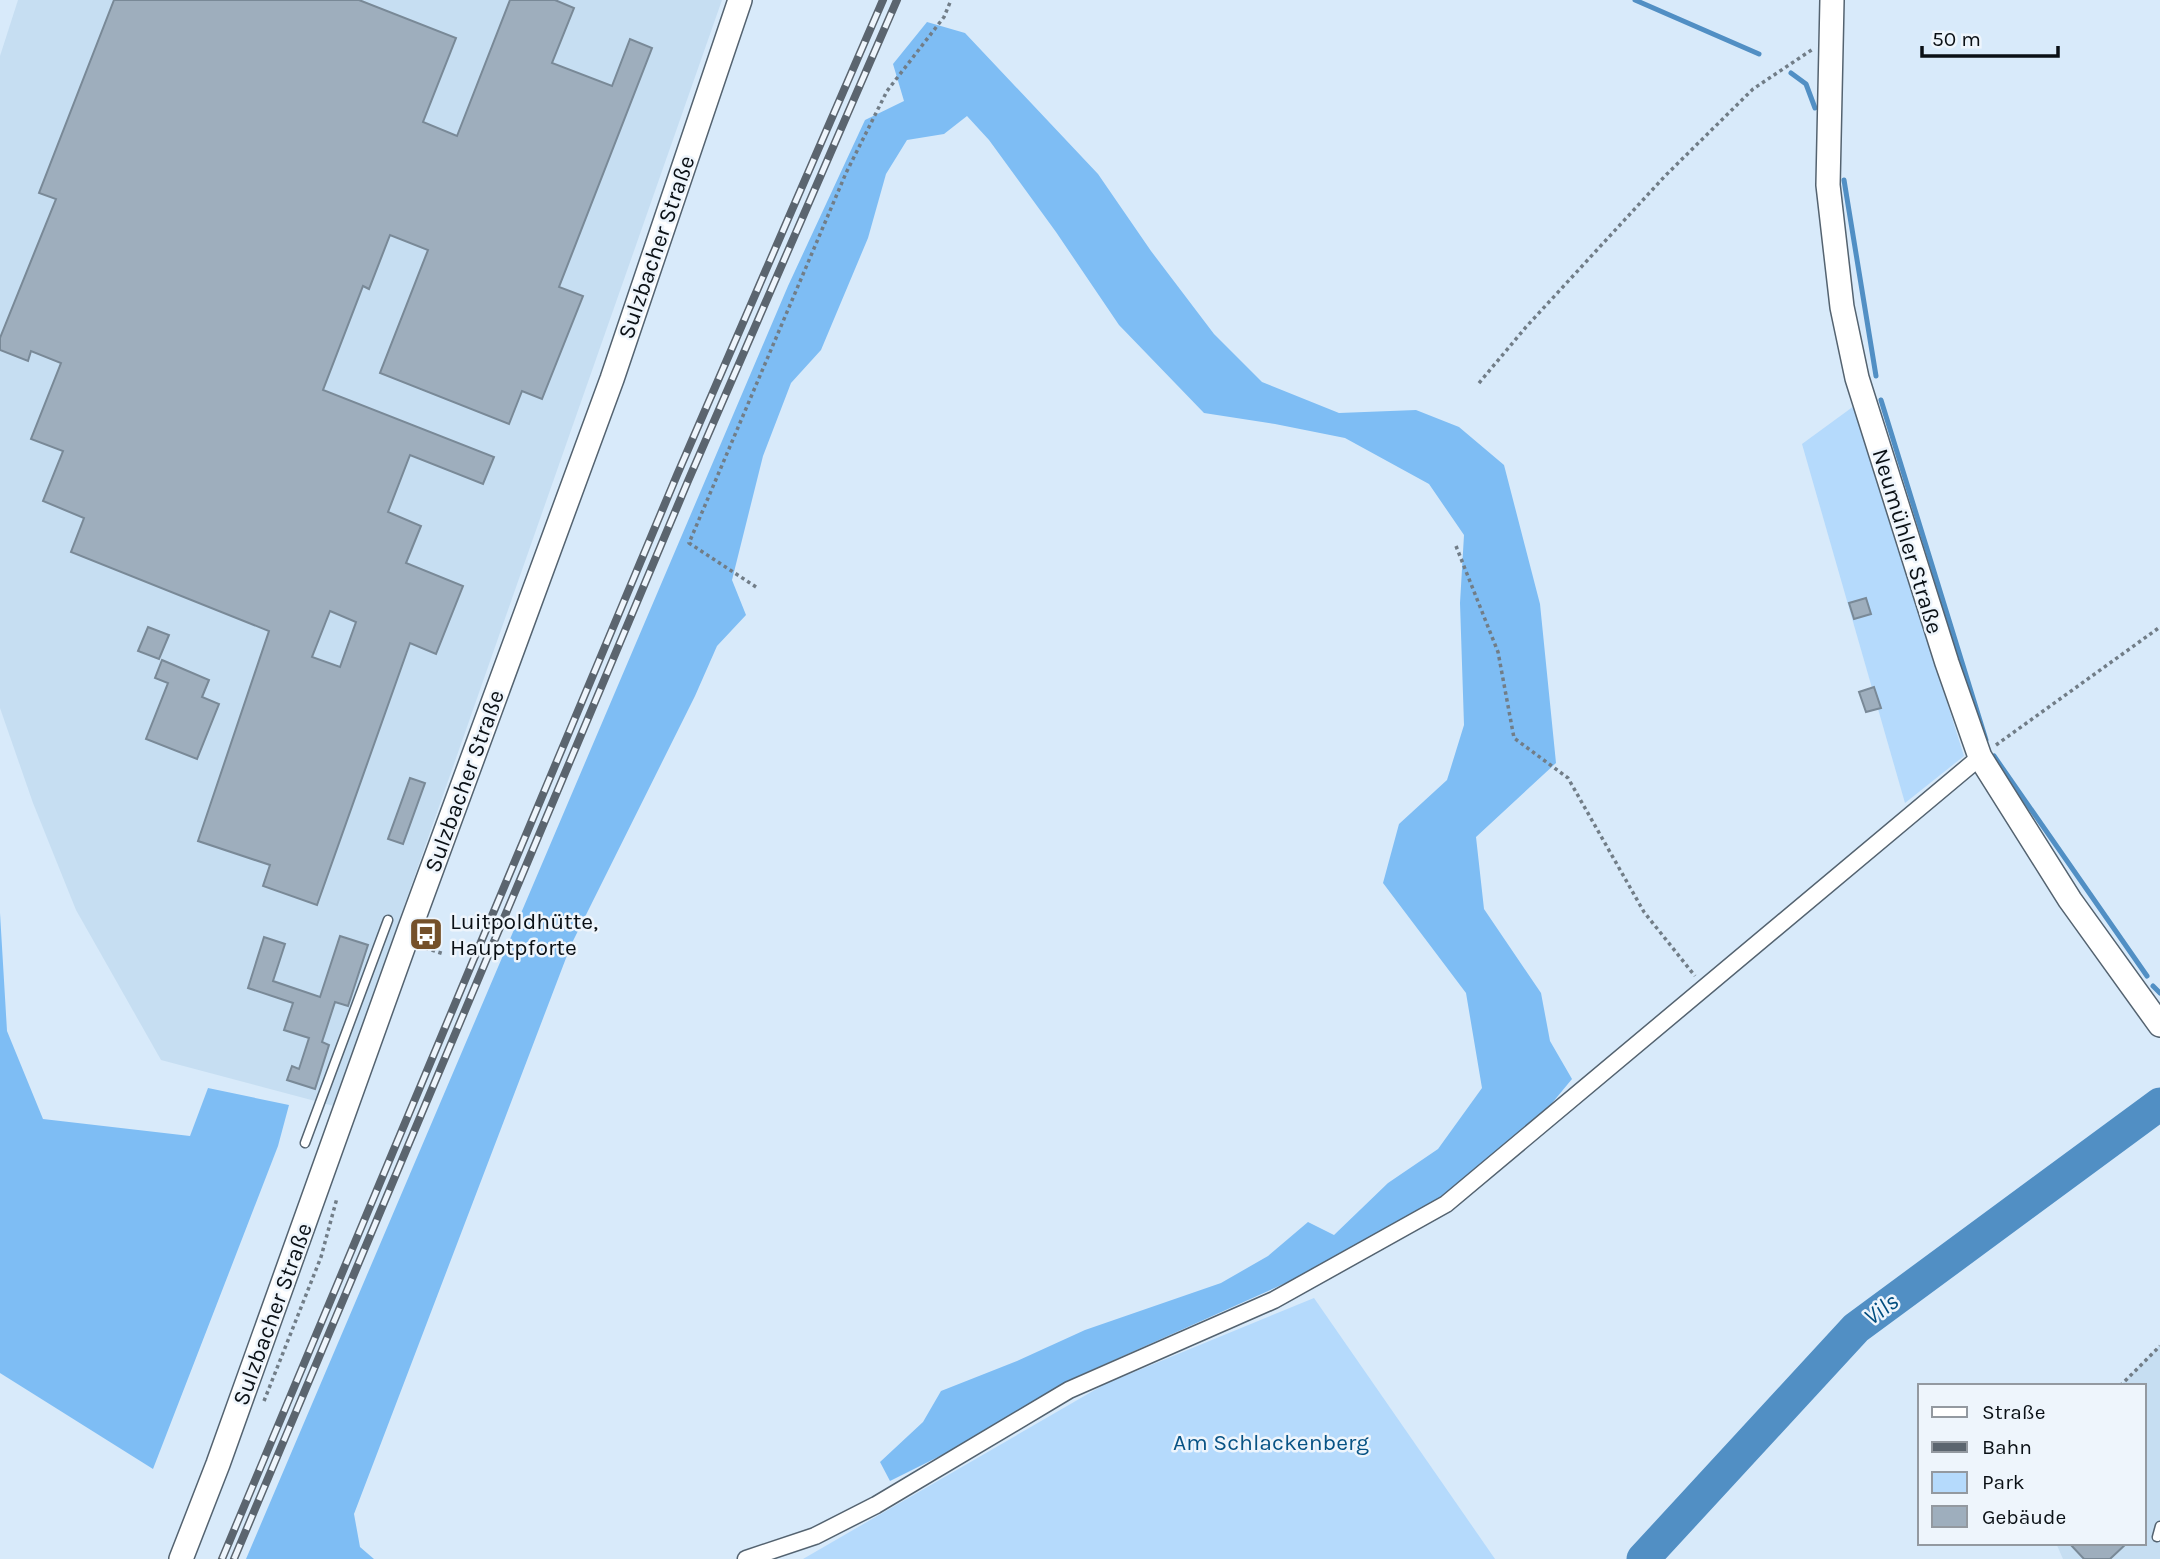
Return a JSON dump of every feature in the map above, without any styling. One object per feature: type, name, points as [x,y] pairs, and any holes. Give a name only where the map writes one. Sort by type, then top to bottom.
[{"type":"main road","name":"Sulzbacher Straße","points":[[181,1559],[218,1465],[414,918],[612,379],[740,0]]},
{"type":"main road","name":"Neumühler Straße","points":[[1832,0],[1828,186],[1843,307],[1855,366],[1947,663],[1980,757],[2070,900],[2160,1025]]},
{"type":"street","points":[[746,1559],[815,1536],[876,1505],[1069,1390],[1275,1300],[1446,1204],[1980,757]]},
{"type":"lane","points":[[305,1143],[388,920]]},
{"type":"lane","points":[[2157,1537],[2160,1526]]},
{"type":"path","points":[[756,587],[689,543],[846,173],[887,91],[944,17],[951,0]]},
{"type":"path","points":[[1479,383],[1526,327],[1665,176],[1753,89],[1830,37]]},
{"type":"path","points":[[1456,546],[1498,652],[1514,738],[1568,778],[1644,912],[1705,989]]},
{"type":"path","points":[[1980,757],[2160,626]]},
{"type":"path","points":[[420,946],[444,954]]},
{"type":"path","points":[[2122,1384],[2160,1346]]},
{"type":"shaded area","points":[[18,0],[722,0],[334,1106],[161,1060],[76,910],[33,803],[0,708],[0,56]]},
{"type":"shaded area","points":[[927,22],[965,33],[1098,174],[1151,251],[1214,334],[1262,382],[1339,413],[1416,410],[1459,427],[1504,465],[1540,604],[1556,763],[1476,837],[1484,909],[1541,993],[1550,1041],[1572,1079],[1538,1120],[1464,1183],[1375,1243],[1074,1378],[972,1440],[890,1481],[880,1462],[923,1422],[941,1391],[1085,1330],[1221,1283],[1268,1256],[1308,1222],[1334,1235],[1388,1183],[1438,1149],[1482,1088],[1466,993],[1383,883],[1399,824],[1447,780],[1464,725],[1460,603],[1464,535],[1429,484],[1345,438],[1204,413],[1119,325],[1056,232],[989,140],[967,116],[944,134],[907,140],[886,174],[868,238],[821,350],[791,383],[763,456],[732,580],[746,615],[717,646],[695,696],[571,945],[354,1514],[360,1547],[374,1559],[246,1559],[788,286],[865,120],[904,101],[893,64]]},
{"type":"shaded area","points":[[0,913],[7,1031],[43,1119],[190,1136],[208,1088],[289,1105],[278,1146],[153,1469],[0,1373]]},
{"type":"shaded area","points":[[2160,1345],[2160,1559],[2063,1559],[2057,1545],[2146,1545],[2146,1384],[2122,1384]]},
{"type":"green space","points":[[1854,406],[1964,756],[1905,803],[1802,444]]},
{"type":"green space","name":"Am Schlackenberg","points":[[1314,1298],[1495,1559],[803,1559],[1105,1384]]},
{"type":"building","points":[[114,0],[359,0],[456,38],[423,122],[457,136],[510,0],[555,0],[574,8],[552,63],[612,86],[630,39],[652,48],[559,287],[583,296],[542,399],[522,391],[509,424],[380,373],[428,250],[390,235],[369,289],[363,286],[323,390],[494,457],[483,484],[410,455],[388,512],[421,526],[406,563],[463,586],[436,654],[410,643],[317,905],[263,886],[270,865],[198,841],[269,631],[71,552],[84,518],[43,501],[63,451],[31,439],[61,363],[31,351],[28,361],[0,350],[0,338],[56,199],[39,193]],"holes":[[[330,611],[356,622],[340,667],[312,657]]]},
{"type":"building","points":[[1866,598],[1871,614],[1854,619],[1849,603]]},
{"type":"building","points":[[148,627],[169,635],[159,659],[138,651]]},
{"type":"building","points":[[162,660],[209,680],[202,697],[219,704],[197,759],[146,739],[168,683],[155,678]]},
{"type":"building","points":[[1874,687],[1881,708],[1866,712],[1859,692]]},
{"type":"building","points":[[410,778],[425,783],[403,844],[388,839]]},
{"type":"building","points":[[340,936],[368,945],[348,1006],[335,1002],[322,1042],[329,1045],[315,1089],[287,1080],[292,1066],[299,1069],[309,1038],[284,1030],[293,1003],[248,988],[264,937],[285,944],[273,981],[320,997]]},
{"type":"building","points":[[2071,1545],[2125,1545],[2110,1559],[2084,1559]]},
{"type":"waterway","points":[[1635,0],[1759,54]]},
{"type":"waterway","points":[[1791,73],[1806,84],[1815,108]]},
{"type":"waterway","points":[[1844,180],[1876,376]]},
{"type":"waterway","points":[[1881,400],[1986,740]]},
{"type":"waterway","points":[[1994,756],[2147,976]]},
{"type":"waterway","points":[[2153,986],[2160,993]]},
{"type":"waterway","name":"Vils","points":[[1643,1559],[1856,1328],[2160,1104]]},
{"type":"railway","points":[[222,1559],[677,475],[883,0]]},
{"type":"railway","points":[[234,1559],[688,481],[897,0]]},
{"type":"place","name":"Luitpoldhütte, Hauptpforte","points":[[426,934]]}]
